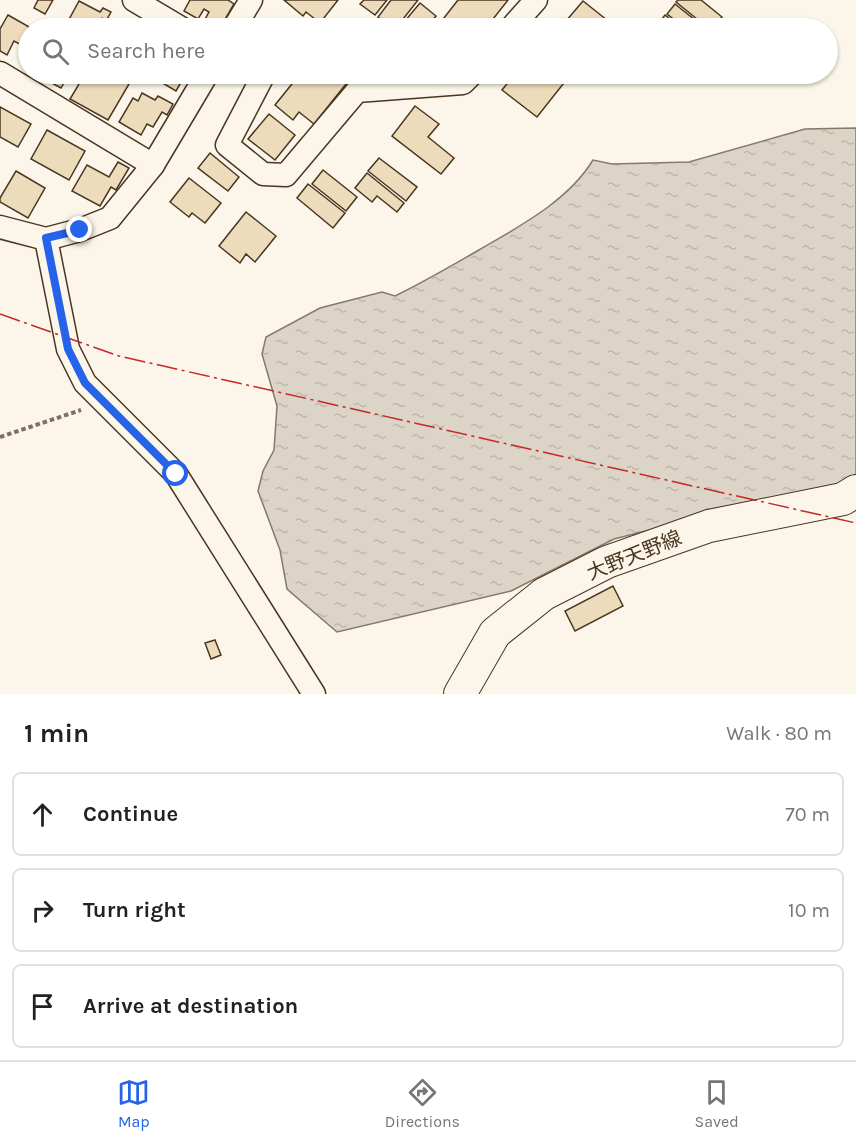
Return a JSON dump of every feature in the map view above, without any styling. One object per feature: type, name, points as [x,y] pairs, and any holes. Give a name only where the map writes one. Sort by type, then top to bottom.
[{"type":"main road","name":"大野天野線","points":[[460,694],[495,633],[544,594],[607,562],[709,526],[843,498],[856,491]]},
{"type":"street","points":[[134,0],[164,18]]},
{"type":"street","points":[[240,18],[251,0]]},
{"type":"street","points":[[520,18],[536,0]]},
{"type":"street","points":[[0,73],[18,84]]},
{"type":"street","points":[[18,84],[153,165]]},
{"type":"street","points":[[0,227],[46,238],[80,230],[110,218],[153,165],[201,84]]},
{"type":"street","points":[[259,84],[227,145],[263,174],[286,175],[357,91],[463,84]]},
{"type":"street","points":[[46,238],[68,349],[85,383],[176,474],[314,694]]},
{"type":"path","points":[[0,437],[105,402]]},
{"type":"water","points":[[856,128],[856,476],[822,492],[709,515],[614,539],[511,591],[337,632],[287,589],[280,550],[258,491],[263,471],[274,450],[277,406],[262,354],[266,337],[320,308],[382,292],[395,296],[427,280],[511,232],[542,211],[583,175],[593,160],[612,164],[689,162],[805,129]]},
{"type":"building","points":[[38,0],[53,0],[45,14],[34,8]]},
{"type":"building","points":[[190,0],[228,0],[234,4],[226,18],[206,18],[209,12],[204,9],[199,18],[184,11]]},
{"type":"building","points":[[284,0],[338,0],[324,18],[314,18],[306,12],[303,16]]},
{"type":"building","points":[[364,0],[387,0],[375,15],[360,4]]},
{"type":"building","points":[[391,0],[418,0],[404,18],[378,17]]},
{"type":"building","points":[[458,0],[508,0],[494,18],[444,18]]},
{"type":"building","points":[[678,0],[701,0],[722,17],[696,18],[676,2]]},
{"type":"building","points":[[79,1],[100,12],[103,8],[111,12],[108,18],[70,18]]},
{"type":"building","points":[[583,1],[604,18],[569,18]]},
{"type":"building","points":[[420,3],[436,16],[434,18],[407,18]]},
{"type":"building","points":[[675,4],[692,18],[672,18],[667,14]]},
{"type":"building","points":[[8,15],[18,21],[18,43],[14,41],[7,55],[0,51],[0,29]]},
{"type":"building","points":[[79,84],[129,84],[108,120],[70,99]]},
{"type":"building","points":[[164,84],[180,84],[176,91]]},
{"type":"building","points":[[292,84],[346,84],[314,124],[299,112],[293,120],[275,105]]},
{"type":"building","points":[[507,84],[563,84],[537,117],[502,90]]},
{"type":"building","points":[[142,93],[155,100],[158,96],[173,104],[167,115],[162,112],[153,127],[147,124],[141,135],[119,122],[133,98],[138,101]]},
{"type":"building","points":[[415,106],[439,124],[428,137],[454,158],[441,174],[392,136]]},
{"type":"building","points":[[0,107],[31,124],[18,147],[0,137]]},
{"type":"building","points":[[269,114],[295,135],[275,160],[248,139]]},
{"type":"building","points":[[47,130],[85,151],[69,180],[31,159]]},
{"type":"building","points":[[210,153],[239,177],[228,191],[198,168]]},
{"type":"building","points":[[379,158],[417,187],[406,201],[368,171]]},
{"type":"building","points":[[118,162],[129,168],[116,190],[111,187],[100,206],[72,191],[87,165],[109,177]]},
{"type":"building","points":[[323,170],[357,197],[346,211],[312,184]]},
{"type":"building","points":[[16,171],[45,188],[28,218],[0,202],[0,198]]},
{"type":"building","points":[[367,173],[404,203],[397,212],[377,196],[372,202],[355,188]]},
{"type":"building","points":[[189,178],[221,203],[205,223],[192,213],[189,217],[170,202]]},
{"type":"building","points":[[308,184],[345,213],[333,228],[297,198]]},
{"type":"building","points":[[246,212],[276,236],[255,262],[246,254],[240,263],[219,246]]},
{"type":"building","points":[[613,586],[623,606],[575,631],[565,611]]},
{"type":"building","points":[[215,640],[221,655],[211,659],[205,643]]},
{"type":"power","points":[[0,314],[119,356],[856,523]]},
{"type":"route","points":[[80,230],[46,238],[68,349],[85,383],[176,474]]}]
